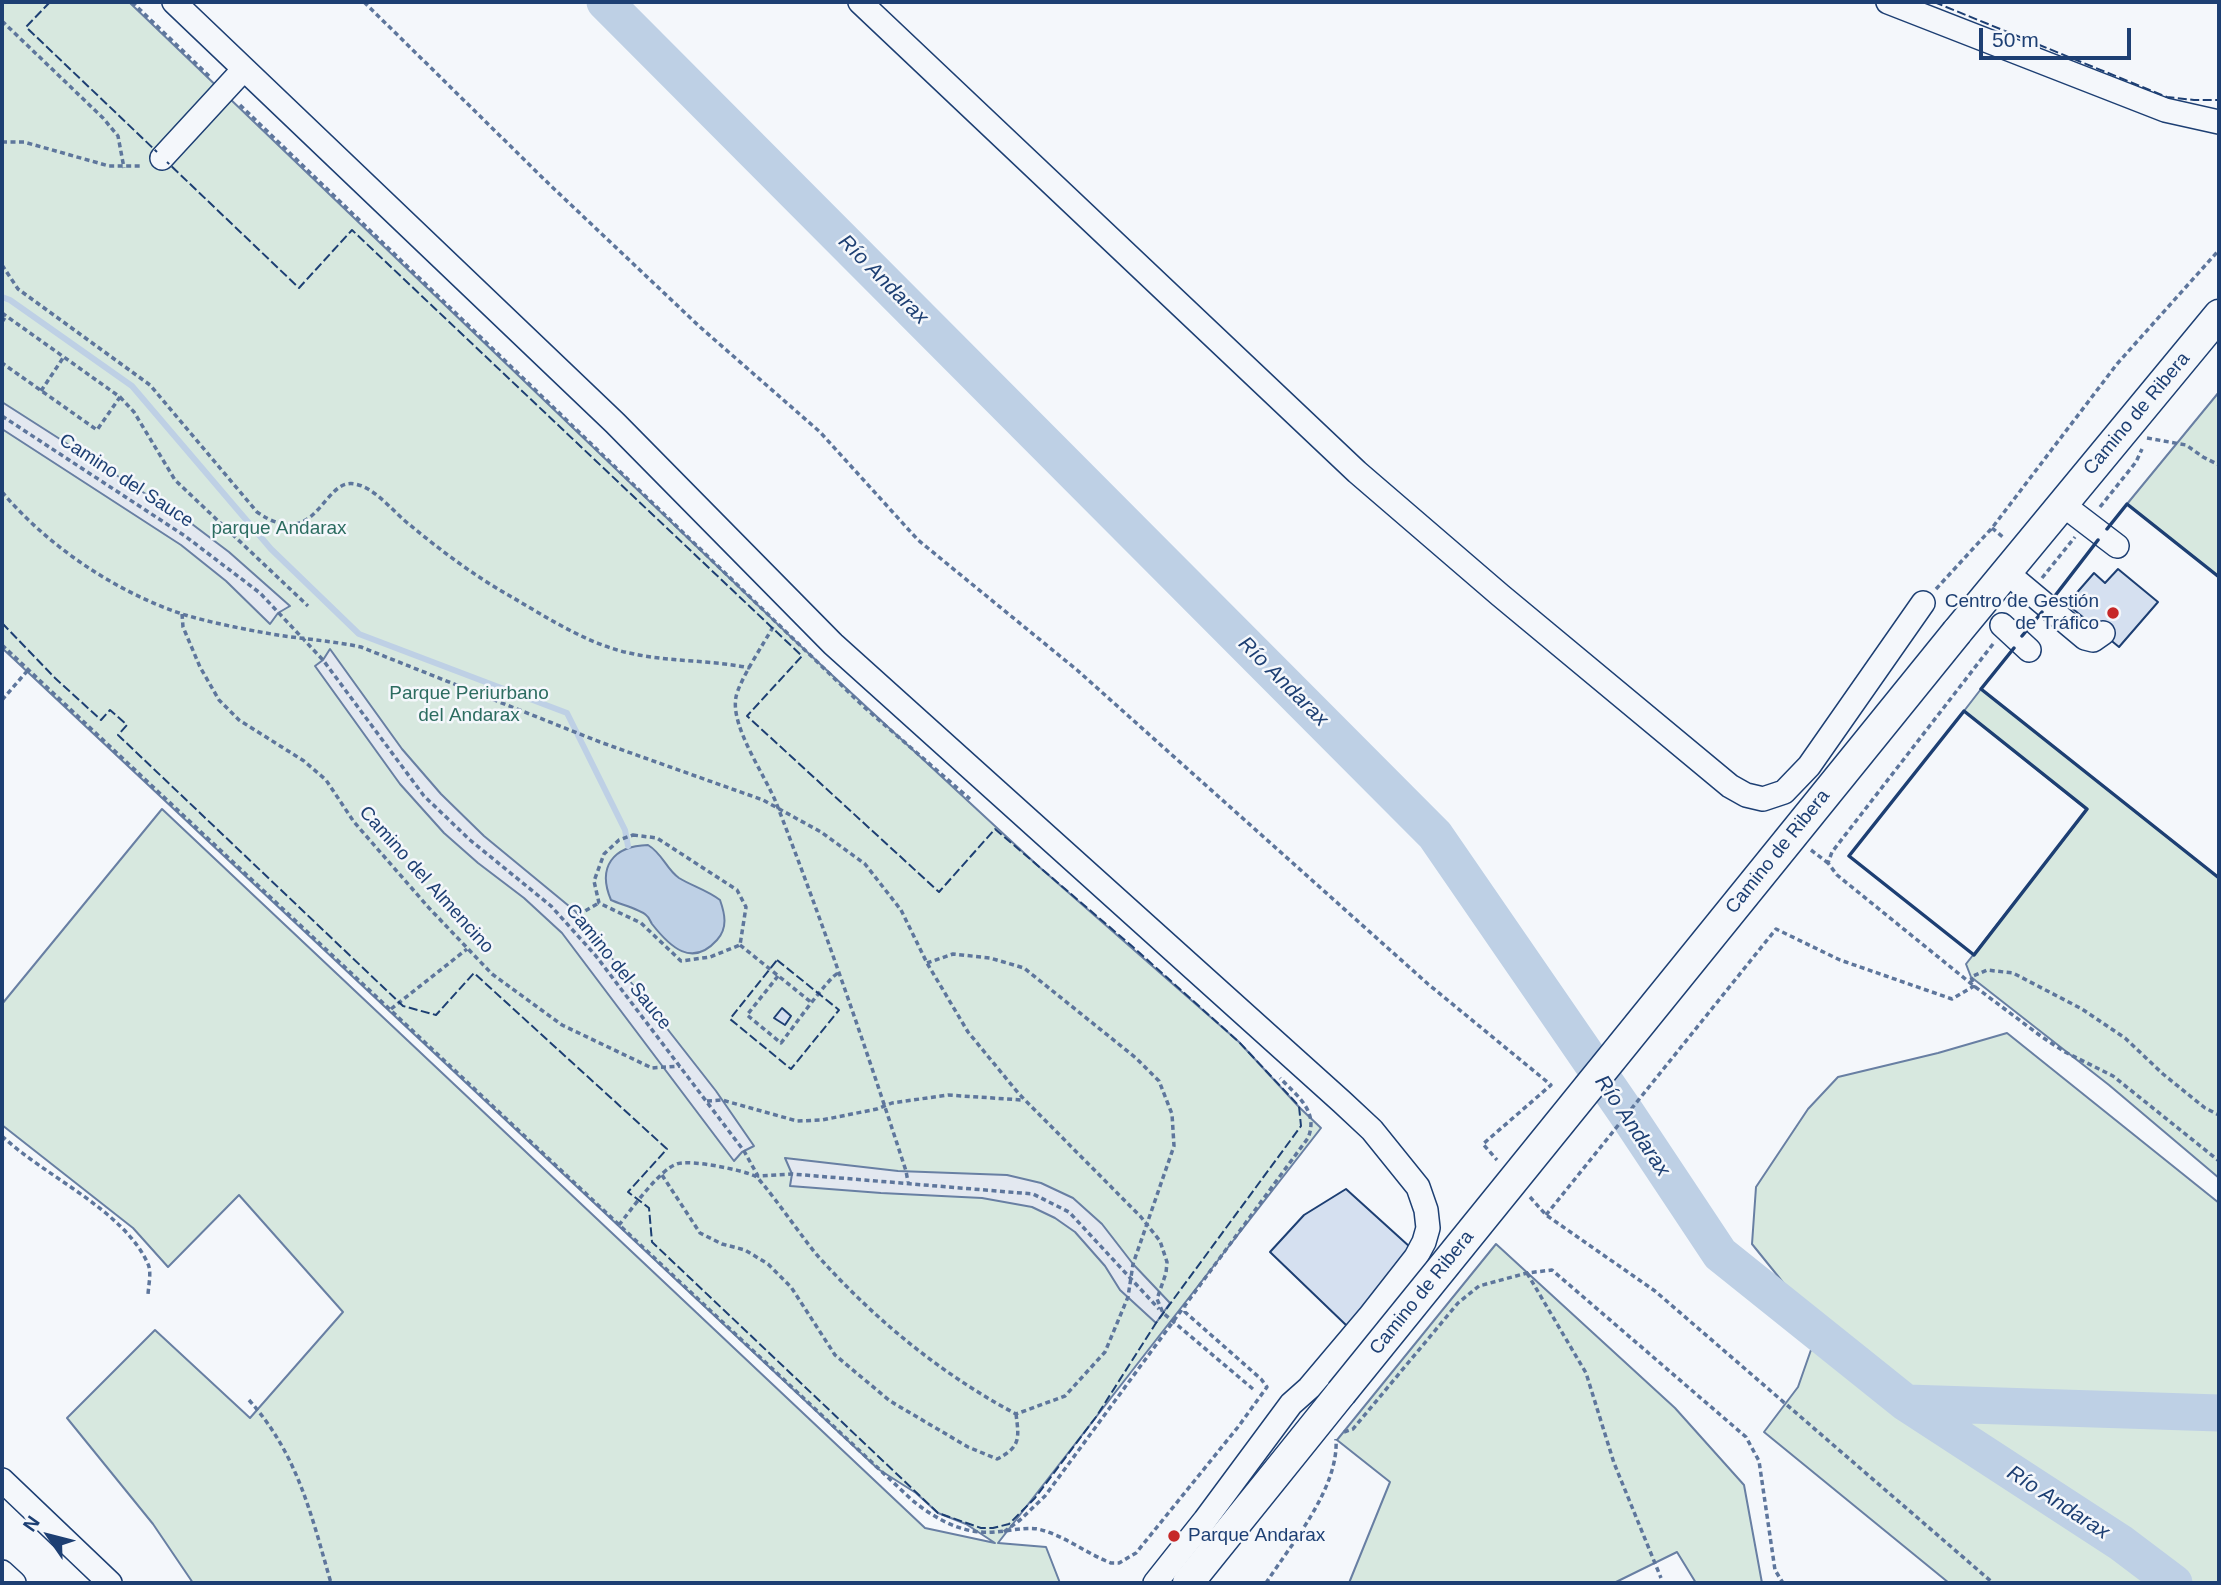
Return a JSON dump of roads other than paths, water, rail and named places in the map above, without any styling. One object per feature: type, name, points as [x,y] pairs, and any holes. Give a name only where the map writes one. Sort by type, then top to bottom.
[{"type":"main road","name":"Camino de Ribera","points":[[1188,1583],[1325,1424],[1341,1393],[1957,632],[2219,315]]},
{"type":"street","points":[[174,2],[615,423],[833,644],[1352,1111],[1372,1130],[1418,1187],[1426,1210],[1428,1228],[1416,1257],[1309,1388],[1291,1404],[1155,1583]]},
{"type":"street","points":[[860,2],[1357,472],[1730,786],[1746,795],[1763,799],[1784,792],[1801,775],[1923,603]]},
{"type":"street","points":[[1888,2],[2165,110],[2219,122]]},
{"type":"street","points":[[162,158],[244,69]]},
{"type":"street","points":[[2062,504],[2117,546]]},
{"type":"street","points":[[2006,572],[2085,638],[2093,640],[2103,633]]},
{"type":"street","points":[[2002,625],[2029,650]]},
{"type":"street","points":[[2,1480],[110,1583]]},
{"type":"street","points":[[2,1572],[14,1583]]},
{"type":"water","points":[[648,845],[679,878],[720,900],[724,926],[717,940],[699,953],[690,953],[674,947],[643,913],[611,900],[606,878],[611,860],[625,849]]},
{"type":"waterway","name":"Río Andarax","points":[[605,2],[1435,835],[1720,1254],[1906,1403],[2121,1543],[2174,1583]]},
{"type":"waterway","points":[[2,297],[132,386],[271,549],[359,634],[567,713],[625,830],[628,846]]},
{"type":"waterway","name":"Río Andarax","points":[[1907,1403],[2219,1413]]},
{"type":"place","name":"Centro de Gestión de Tráfico","points":[[2113,613]]},
{"type":"place","name":"Parque Andarax","points":[[1174,1536]]},
{"type":"park label","name":"parque Andarax","points":[[279,529]]},
{"type":"park label","name":"Parque Periurbano del Andarax","points":[[469,705]]}]
